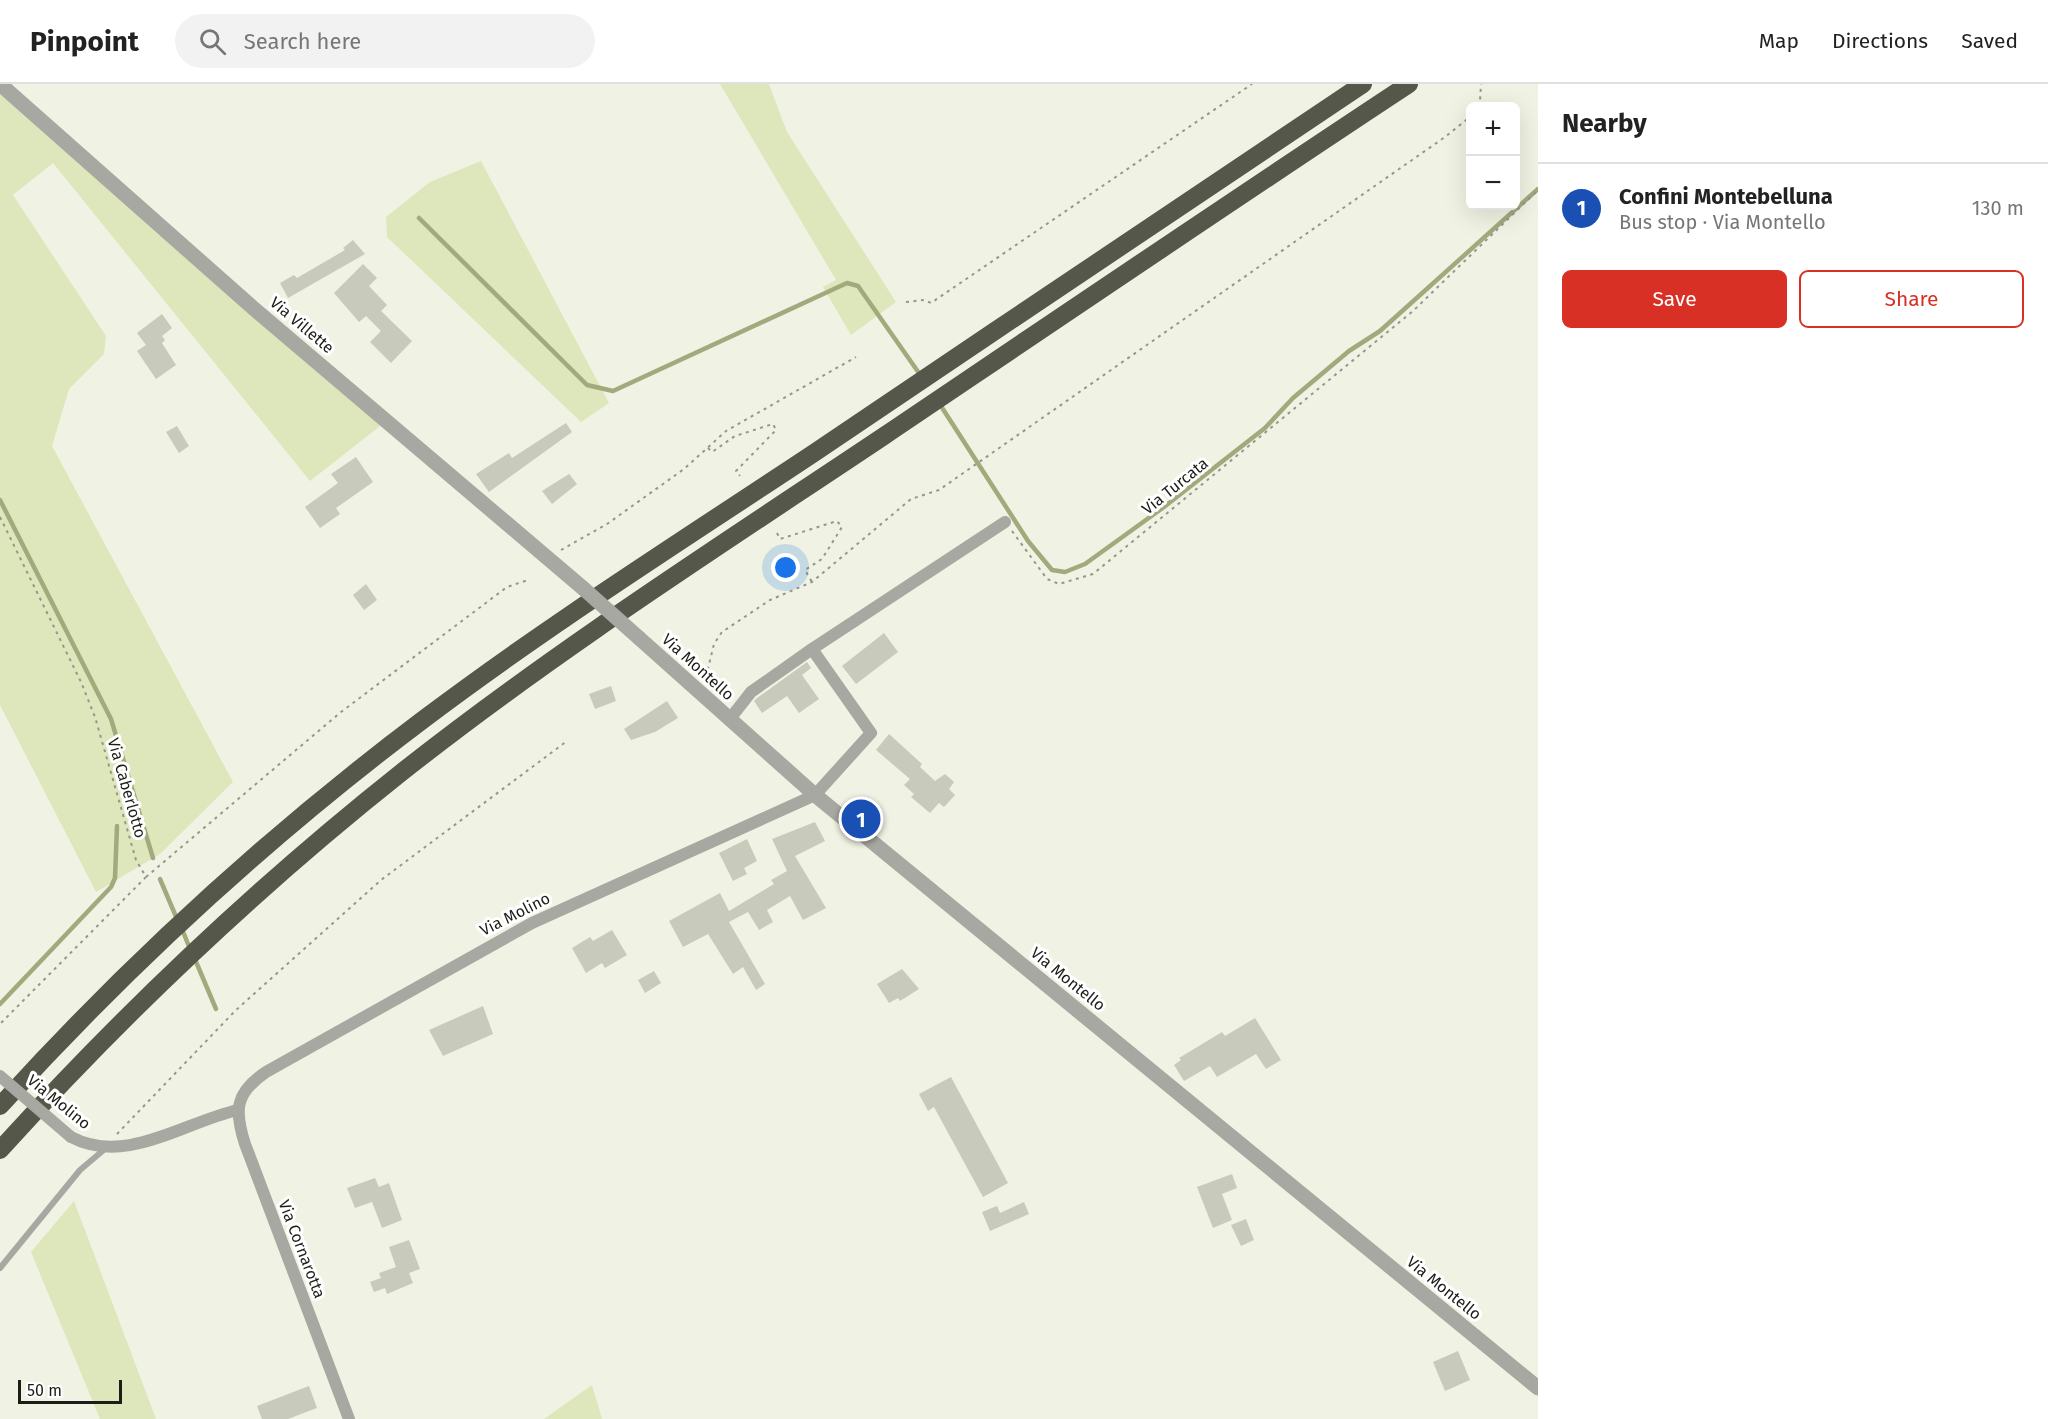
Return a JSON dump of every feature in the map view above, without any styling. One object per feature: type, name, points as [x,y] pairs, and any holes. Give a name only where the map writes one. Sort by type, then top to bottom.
[{"type":"highway","points":[[995,330],[1033,297],[1114,236],[1342,84]]},
{"type":"highway","points":[[0,1106],[98,1003],[187,917],[277,836],[357,771],[543,634],[1363,84]]},
{"type":"highway","points":[[0,1150],[108,1035],[194,951],[310,847],[435,746],[684,570],[1409,84]]},
{"type":"street","name":"Via Villette","points":[[0,84],[252,307],[584,589]]},
{"type":"street","points":[[729,720],[751,693],[812,649],[1005,522]]},
{"type":"street","name":"Via Montello","points":[[584,589],[703,692],[729,720],[815,795],[1538,1388]]},
{"type":"street","points":[[812,649],[871,733],[815,795]]},
{"type":"street","name":"Via Molino","points":[[244,1089],[266,1072],[531,923],[815,795]]},
{"type":"street","name":"Via Molino","points":[[0,1076],[71,1137],[87,1145],[106,1148],[139,1144],[238,1110]]},
{"type":"street","name":"Via Cornarotta","points":[[244,1089],[238,1110],[245,1144],[349,1419]]},
{"type":"lane","points":[[0,1268],[80,1170],[106,1148]]},
{"type":"path","points":[[906,302],[924,300],[931,303],[1252,84]]},
{"type":"path","points":[[1479,102],[1481,84]]},
{"type":"path","points":[[703,692],[712,650],[722,632],[770,600],[812,582],[911,499],[939,490],[1466,120]]},
{"type":"path","name":"Via Turcata","points":[[1005,522],[1047,579],[1059,584],[1093,574],[1413,311],[1538,190]]},
{"type":"path","points":[[549,558],[607,524],[684,469],[726,430],[856,357]]},
{"type":"path","points":[[708,448],[712,452],[735,436],[772,423],[776,430],[736,471],[740,476]]},
{"type":"path","name":"Via Caberlotto","points":[[0,517],[81,682],[95,717],[136,860],[146,877]]},
{"type":"path","points":[[777,533],[780,538],[837,521],[842,527],[822,559],[805,570],[812,582]]},
{"type":"path","points":[[0,1024],[146,877],[341,712],[507,587],[528,580]]},
{"type":"path","points":[[106,1148],[129,1120],[235,1011],[381,880],[567,741]]},
{"type":"green space","points":[[720,84],[769,84],[787,132],[896,302],[851,335],[823,287],[836,280]]},
{"type":"green space","points":[[0,90],[384,423],[310,481],[53,163],[13,195],[106,336],[104,354],[69,389],[52,446],[233,782],[160,854],[96,892],[0,705]]},
{"type":"green space","points":[[481,161],[609,403],[581,422],[387,237],[386,217],[430,182]]},
{"type":"green space","points":[[74,1201],[156,1419],[100,1419],[31,1252]]},
{"type":"green space","points":[[592,1385],[602,1419],[544,1419]]},
{"type":"building","points":[[353,240],[365,254],[288,298],[280,283],[294,275],[297,278],[345,250],[343,248]]},
{"type":"building","points":[[363,264],[377,278],[369,286],[387,305],[381,311],[412,341],[391,363],[370,342],[381,331],[366,316],[359,322],[334,293]]},
{"type":"building","points":[[162,314],[172,328],[162,336],[165,340],[162,343],[176,365],[156,379],[137,351],[146,345],[137,333]]},
{"type":"building","points":[[566,423],[572,432],[489,492],[476,474],[509,453],[512,458]]},
{"type":"building","points":[[177,426],[189,446],[179,453],[166,432]]},
{"type":"building","points":[[356,457],[373,482],[336,508],[340,514],[320,528],[305,507],[338,483],[331,474]]},
{"type":"building","points":[[569,474],[577,484],[552,504],[542,491]]},
{"type":"building","points":[[366,584],[377,600],[364,610],[353,595]]},
{"type":"building","points":[[884,633],[898,652],[856,684],[842,666]]},
{"type":"building","points":[[807,662],[811,668],[802,675],[819,699],[799,713],[787,696],[762,713],[754,701]]},
{"type":"building","points":[[611,686],[616,701],[595,709],[589,694]]},
{"type":"building","points":[[667,701],[678,718],[655,732],[631,740],[624,729]]},
{"type":"building","points":[[889,734],[922,764],[920,767],[935,781],[945,774],[954,782],[949,789],[955,795],[944,807],[939,803],[930,813],[911,797],[914,794],[904,785],[910,779],[876,750]]},
{"type":"building","points":[[815,822],[825,841],[795,856],[826,908],[803,920],[790,896],[767,910],[773,922],[759,930],[748,912],[729,922],[765,984],[756,990],[743,967],[733,974],[708,934],[683,947],[669,921],[720,893],[729,911],[774,884],[771,880],[787,871],[772,839]]},
{"type":"building","points":[[747,839],[757,861],[744,868],[747,874],[733,881],[719,853]]},
{"type":"building","points":[[612,930],[627,955],[605,968],[602,963],[586,973],[572,948],[590,937],[593,941]]},
{"type":"building","points":[[902,969],[919,989],[900,1001],[898,998],[889,1003],[877,984]]},
{"type":"building","points":[[654,971],[661,983],[645,993],[638,980]]},
{"type":"building","points":[[483,1006],[493,1034],[443,1056],[429,1030]]},
{"type":"building","points":[[1255,1018],[1281,1060],[1266,1069],[1256,1054],[1217,1077],[1210,1066],[1184,1081],[1174,1065],[1181,1060],[1179,1058],[1222,1032],[1225,1036]]},
{"type":"building","points":[[951,1077],[1008,1183],[983,1197],[934,1107],[928,1111],[919,1094]]},
{"type":"building","points":[[1232,1174],[1237,1188],[1222,1194],[1232,1220],[1213,1228],[1197,1187]]},
{"type":"building","points":[[375,1178],[379,1187],[389,1183],[402,1220],[382,1228],[372,1202],[355,1208],[347,1188]]},
{"type":"building","points":[[1024,1202],[1029,1214],[990,1231],[982,1212],[997,1206],[1000,1213]]},
{"type":"building","points":[[1246,1219],[1254,1240],[1241,1246],[1231,1225]]},
{"type":"building","points":[[409,1240],[420,1269],[409,1273],[413,1283],[387,1294],[385,1288],[374,1292],[370,1282],[381,1278],[379,1273],[396,1267],[389,1247]]},
{"type":"building","points":[[1458,1351],[1470,1380],[1445,1391],[1433,1362]]},
{"type":"building","points":[[309,1386],[317,1408],[288,1419],[262,1419],[257,1406]]},
{"type":"waterway","points":[[939,403],[1028,541],[1052,570],[1065,572],[1085,564],[1164,507],[1265,428],[1293,398],[1349,351],[1380,331],[1538,189]]},
{"type":"waterway","points":[[419,218],[587,385],[613,391],[847,283],[858,286],[921,376]]},
{"type":"waterway","points":[[0,500],[111,719],[153,858]]},
{"type":"waterway","points":[[130,814],[132,801]]},
{"type":"waterway","points":[[0,1004],[111,887],[115,878],[117,826]]},
{"type":"waterway","points":[[160,879],[177,919]]},
{"type":"waterway","points":[[182,929],[190,949]]},
{"type":"waterway","points":[[194,957],[216,1009]]},
{"type":"place","name":"Confini Montebelluna","points":[[861,819]]}]
